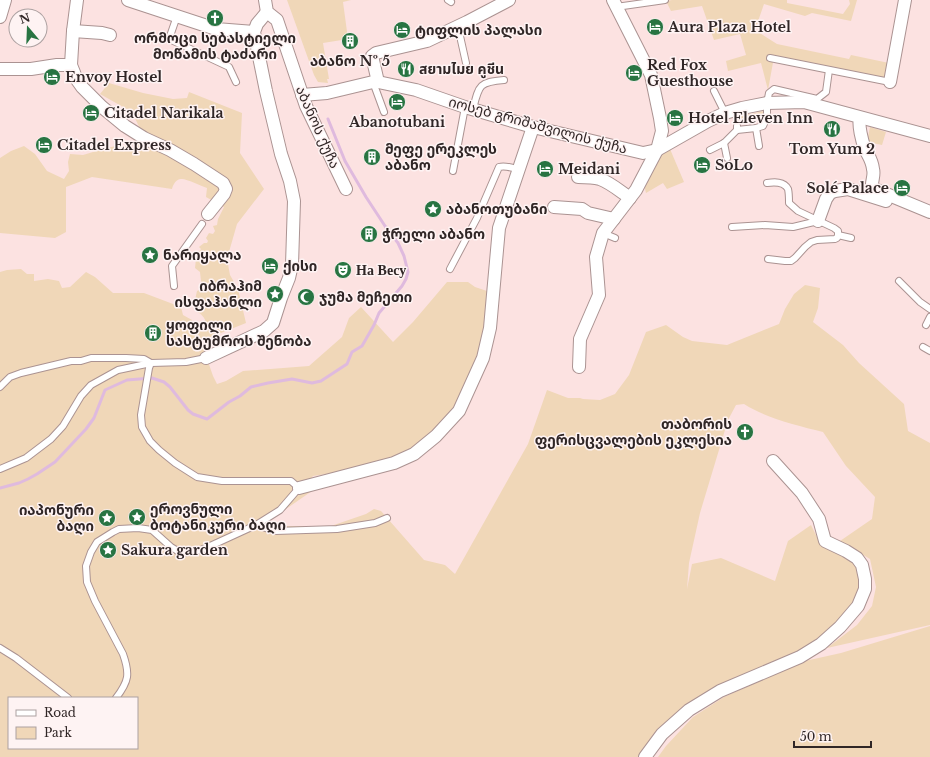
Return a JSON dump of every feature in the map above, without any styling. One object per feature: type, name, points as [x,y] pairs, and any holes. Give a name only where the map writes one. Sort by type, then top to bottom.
[{"type":"street","points":[[0,17],[6,0]]},
{"type":"street","points":[[77,0],[71,65],[77,80],[102,107],[125,126],[144,138],[170,150],[223,183],[226,189],[224,194],[205,219]]},
{"type":"street","points":[[128,0],[216,29],[254,32]]},
{"type":"street","points":[[206,358],[264,332],[273,322],[289,278],[292,265],[294,201],[266,91],[254,32],[257,24],[267,12],[265,0]]},
{"type":"street","points":[[375,82],[372,56],[374,54],[427,41],[510,0]]},
{"type":"street","points":[[890,82],[905,0]]},
{"type":"street","points":[[579,367],[580,339],[599,295],[596,257],[603,233],[636,190],[657,150],[662,131],[651,75],[615,4]]},
{"type":"street","name":"აბანოს ქუჩა","points":[[267,12],[277,20],[306,106],[346,190]]},
{"type":"street","points":[[73,31],[110,35]]},
{"type":"street","points":[[0,69],[31,69],[57,65],[71,65]]},
{"type":"street","name":"იოსებ გრიშაშვილის ქუჩა","points":[[302,95],[327,93],[375,82],[416,90],[533,127],[643,153],[657,150],[725,113],[767,103],[804,102],[930,136]]},
{"type":"street","points":[[860,118],[859,123],[865,148],[873,168],[874,174],[872,188],[930,212]]},
{"type":"street","points":[[305,487],[394,463],[414,454],[436,436],[459,411],[483,358],[490,328],[499,228],[533,127]]},
{"type":"street","points":[[578,177],[600,179],[630,198]]},
{"type":"street","points":[[818,221],[826,199],[830,193],[848,189],[896,205],[918,208]]},
{"type":"street","points":[[554,207],[582,209],[614,219]]},
{"type":"street","points":[[645,757],[662,734],[689,710],[720,691],[800,657],[821,644],[836,631],[858,606],[865,589],[865,579],[862,565],[857,558],[825,541],[819,519],[802,493],[773,461]]},
{"type":"lane","points":[[615,4],[665,0]]},
{"type":"lane","points":[[177,16],[168,41],[229,67],[236,82]]},
{"type":"lane","points":[[458,27],[466,63]]},
{"type":"lane","points":[[770,58],[890,82]]},
{"type":"lane","points":[[710,150],[724,143],[737,128],[756,128],[763,126],[767,117],[769,93],[774,90],[817,99],[826,92],[830,70]]},
{"type":"lane","points":[[453,171],[469,108],[482,85],[489,81],[504,80]]},
{"type":"lane","points":[[375,82],[384,112]]},
{"type":"lane","points":[[714,91],[725,113]]},
{"type":"lane","points":[[756,128],[759,146]]},
{"type":"lane","points":[[724,143],[727,158]]},
{"type":"lane","points":[[450,269],[476,218],[499,167],[502,166],[519,170]]},
{"type":"lane","points":[[767,183],[774,182],[783,184],[788,190],[789,203],[798,210],[834,228],[838,231],[838,235]]},
{"type":"lane","points":[[174,286],[172,266],[205,219]]},
{"type":"lane","points":[[732,227],[765,225],[793,227],[818,221]]},
{"type":"lane","points":[[603,233],[615,238]]},
{"type":"lane","points":[[838,235],[851,238]]},
{"type":"lane","points":[[768,259],[791,261],[805,246],[811,242],[817,240],[835,239],[838,235]]},
{"type":"lane","points":[[899,282],[930,310]]},
{"type":"lane","points":[[926,325],[930,317]]},
{"type":"lane","points":[[923,347],[930,351]]},
{"type":"lane","points":[[0,387],[10,377],[71,361],[81,361],[91,358],[144,358],[150,366],[141,415],[142,427],[150,441],[175,463],[197,477],[222,481],[291,481],[305,487],[280,510],[256,525],[208,547],[186,553],[181,553],[176,550],[152,530],[138,528],[119,529],[97,542],[91,552],[86,566],[87,582],[95,601],[123,654],[126,663],[128,673],[124,688],[117,697]]},
{"type":"lane","points":[[0,469],[26,458],[51,439],[64,426],[81,396],[91,385],[118,370],[186,362],[206,358]]},
{"type":"lane","points":[[256,525],[275,531],[337,529],[375,523],[387,518]]},
{"type":"lane","points":[[0,648],[16,658],[67,697]]},
{"type":"green space","points":[[287,0],[351,0],[343,2],[348,39],[323,43],[329,79],[327,79],[328,83],[318,82],[314,75]]},
{"type":"green space","points":[[787,0],[787,3],[843,14],[850,4],[849,0],[857,0],[851,21],[812,13],[805,16],[764,4],[755,30],[777,44],[849,59],[851,55],[889,63],[885,79],[774,57],[768,90],[761,63],[728,71],[726,61],[746,55],[740,34],[714,40],[702,6],[671,11],[666,1]]},
{"type":"green space","points":[[109,83],[143,93],[173,99],[187,98],[189,92],[242,113],[240,153],[264,189],[237,224],[227,259],[230,275],[238,289],[246,323],[201,341],[217,384],[226,381],[243,371],[309,366],[342,337],[349,318],[361,307],[393,342],[413,322],[447,282],[468,282],[475,287],[493,293],[478,357],[450,415],[414,449],[373,467],[313,476],[309,481],[312,491],[270,520],[273,526],[331,526],[366,514],[374,509],[381,511],[424,560],[445,565],[455,574],[528,444],[547,390],[568,398],[600,400],[615,394],[629,375],[646,332],[666,325],[683,337],[692,341],[727,345],[779,324],[785,309],[794,294],[805,285],[820,288],[818,308],[813,322],[843,345],[859,363],[904,404],[908,431],[930,443],[930,625],[827,648],[857,625],[872,606],[876,587],[870,559],[840,541],[872,519],[875,497],[846,466],[823,432],[772,418],[744,404],[736,405],[728,420],[700,513],[689,563],[687,589],[692,564],[721,558],[775,581],[788,541],[811,525],[820,543],[830,550],[847,556],[862,569],[862,583],[854,602],[825,636],[797,653],[716,687],[698,697],[660,728],[639,757],[0,757],[0,272],[21,269],[27,274],[34,274],[34,281],[48,279],[59,281],[62,288],[70,287],[86,272],[95,277],[113,293],[144,293],[181,307],[183,315],[192,320],[191,329],[201,331],[207,327],[204,318],[196,311],[195,300],[197,291],[204,285],[201,281],[200,272],[195,268],[195,258],[197,252],[201,249],[199,247],[204,243],[207,243],[208,241],[206,238],[209,233],[213,234],[215,231],[213,226],[217,225],[218,219],[224,207],[206,197],[207,188],[184,179],[178,179],[173,185],[172,189],[92,177],[66,187],[66,232],[55,238],[0,233],[0,158],[11,151],[24,146],[35,154],[47,171],[64,179],[69,171],[68,162],[70,154],[83,155],[120,145],[134,148],[143,139],[143,135],[132,112],[100,94]]},
{"type":"green space","points":[[764,111],[762,115],[739,120],[739,125],[736,117]]},
{"type":"green space","points":[[870,127],[886,132],[882,145],[867,142]]},
{"type":"green space","points":[[670,149],[684,182],[667,189],[663,183],[646,193],[644,185],[660,155]]},
{"type":"green space","points":[[930,626],[930,757],[658,757],[666,746],[693,717],[724,697],[805,661],[841,653]]},
{"type":"waterway","points":[[0,488],[28,479],[55,462],[86,429],[94,418],[105,390],[127,380],[152,378],[164,382],[170,387],[188,410],[193,414],[207,419],[251,387],[292,379],[312,383],[321,381],[347,364],[352,352],[362,346],[379,313],[402,286],[408,272],[404,256],[398,243],[366,197],[345,161],[328,119]]},
{"type":"place","name":"ორმოცი სებასტიელი მოწამის ტაძარი","points":[[215,18]]},
{"type":"place","name":"Aura Plaza Hotel","points":[[655,27]]},
{"type":"place","name":"ტიფლის პალასი","points":[[402,30]]},
{"type":"place","name":"აბანო № 5","points":[[350,41]]},
{"type":"place","name":"สยามไมย คูชีน","points":[[406,69]]},
{"type":"place","name":"Red Fox Guesthouse","points":[[634,73]]},
{"type":"place","name":"Envoy Hostel","points":[[52,77]]},
{"type":"place","name":"Abanotubani","points":[[397,102]]},
{"type":"place","name":"Citadel Narikala","points":[[91,113]]},
{"type":"place","name":"Hotel Eleven Inn","points":[[675,118]]},
{"type":"place","name":"Tom Yum 2","points":[[832,129]]},
{"type":"place","name":"Citadel Express","points":[[44,145]]},
{"type":"place","name":"მეფე ერეკლეს აბანო","points":[[372,157]]},
{"type":"place","name":"SoLo","points":[[702,165]]},
{"type":"place","name":"Meidani","points":[[545,169]]},
{"type":"place","name":"Solé Palace","points":[[902,188]]},
{"type":"place","name":"აბანოთუბანი","points":[[433,209]]},
{"type":"place","name":"ჭრელი აბანო","points":[[369,234]]},
{"type":"place","name":"ნარიყალა","points":[[150,255]]},
{"type":"place","name":"ქისი","points":[[270,266]]},
{"type":"place","name":"На Весу","points":[[343,270]]},
{"type":"place","name":"იბრაჰიმ ისფაჰანლი","points":[[275,294]]},
{"type":"place","name":"ჯუმა მეჩეთი","points":[[306,297]]},
{"type":"place","name":"ყოფილი სასტუმროს შენობა","points":[[153,333]]},
{"type":"place","name":"თაბორის ფერისცვალების ეკლესია","points":[[745,432]]},
{"type":"place","name":"ეროვნული ბოტანიკური ბაღი","points":[[137,517]]},
{"type":"place","name":"იაპონური ბაღი","points":[[107,518]]},
{"type":"place","name":"Sakura garden","points":[[108,550]]}]
